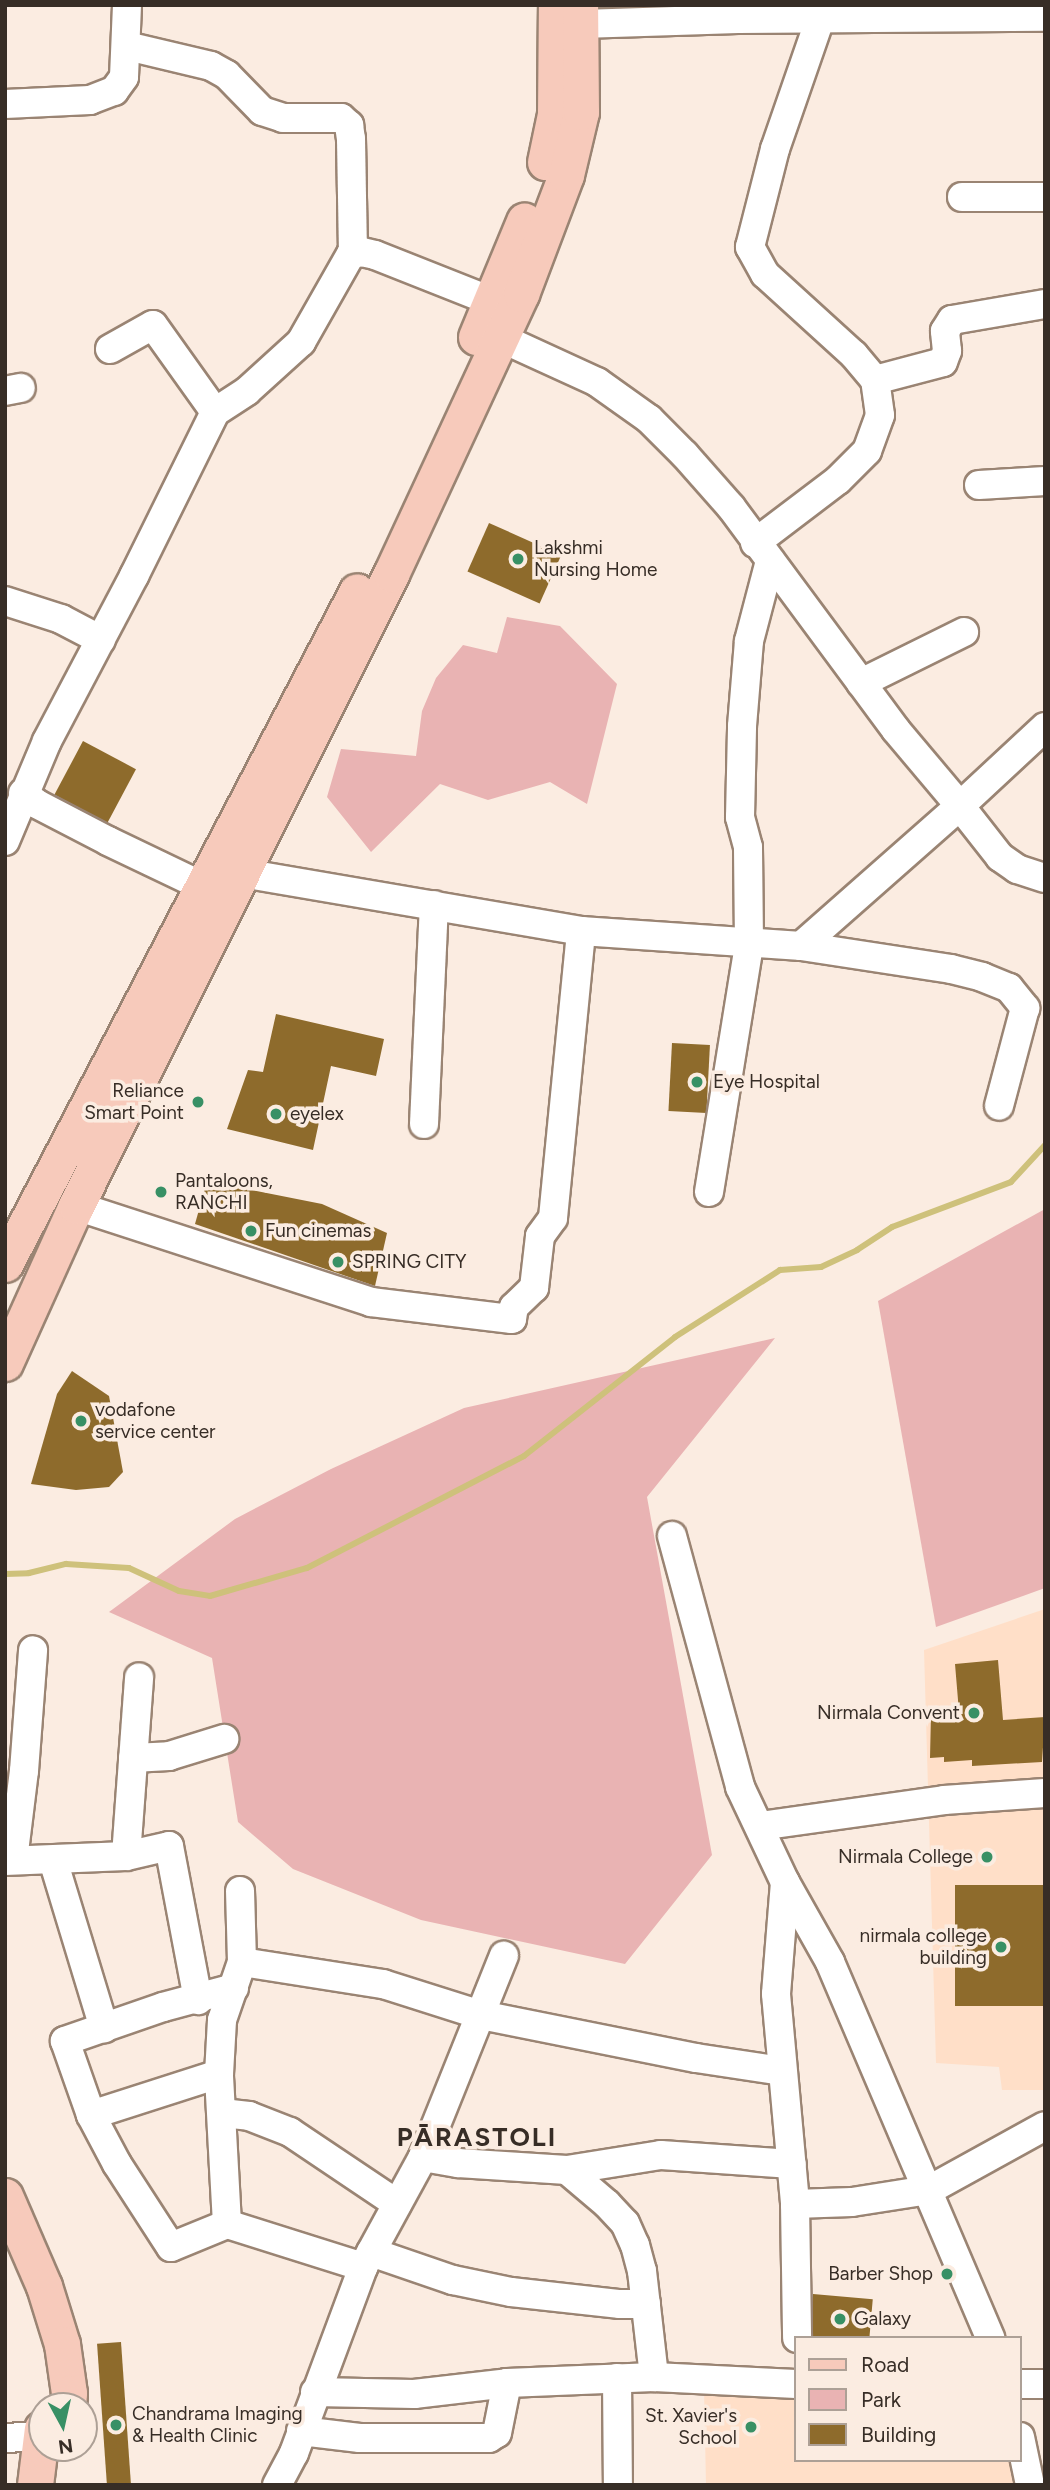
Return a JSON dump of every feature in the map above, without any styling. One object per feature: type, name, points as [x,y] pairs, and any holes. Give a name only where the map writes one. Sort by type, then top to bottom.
[{"type":"main road","points":[[8,1252],[383,542],[491,301],[544,168],[552,137],[557,85],[572,12]]},
{"type":"main road","points":[[5,1363],[76,1206],[391,574],[501,338],[550,219],[569,164],[580,112],[572,12]]},
{"type":"main road","points":[[5,2196],[44,2286],[62,2344],[58,2392]]},
{"type":"main road","points":[[7,2249],[29,2298],[41,2340],[51,2392]]},
{"type":"main road","points":[[35,2485],[42,2462]]},
{"type":"main road","points":[[57,2462],[58,2485]]},
{"type":"street","points":[[5,104],[90,100],[106,95],[120,85],[124,77],[127,46],[127,5]]},
{"type":"street","points":[[572,12],[820,19],[966,11],[1045,17]]},
{"type":"street","points":[[709,1192],[749,944],[748,848],[740,817],[742,726],[751,629],[763,552],[867,451],[880,415],[875,380],[854,355],[765,274],[750,247],[775,149],[820,19]]},
{"type":"street","points":[[5,841],[47,741],[215,412],[247,391],[301,342],[353,252],[349,125],[341,118],[283,118],[262,111],[227,75],[211,66],[127,46]]},
{"type":"street","points":[[962,197],[1045,197]]},
{"type":"street","points":[[353,252],[375,255],[491,301]]},
{"type":"street","points":[[875,380],[943,362],[947,351],[945,331],[952,320],[1045,304]]},
{"type":"street","points":[[110,349],[153,325],[215,412]]},
{"type":"street","points":[[501,338],[597,382],[649,419],[731,507],[896,730],[1000,857],[1017,869],[1045,878]]},
{"type":"street","points":[[979,485],[1045,481]]},
{"type":"street","points":[[5,601],[61,619],[100,640]]},
{"type":"street","points":[[861,683],[964,632]]},
{"type":"street","points":[[801,946],[1045,727]]},
{"type":"street","points":[[23,793],[108,841],[202,886]]},
{"type":"street","points":[[242,873],[580,931],[801,946],[951,969],[1009,988],[1025,1008],[999,1106]]},
{"type":"street","points":[[424,1124],[434,905]]},
{"type":"street","points":[[76,1206],[372,1302],[512,1319],[514,1307],[534,1288],[540,1236],[553,1218],[580,931]]},
{"type":"street","points":[[672,1536],[740,1787],[785,1882],[830,1962],[989,2336]]},
{"type":"street","points":[[33,1650],[24,1771],[9,1860],[126,1856],[169,1846],[198,2000]]},
{"type":"street","points":[[126,1856],[139,1677]]},
{"type":"street","points":[[133,1758],[169,1756],[224,1739]]},
{"type":"street","points":[[760,1826],[944,1800],[1045,1793]]},
{"type":"street","points":[[53,1860],[104,2028]]},
{"type":"street","points":[[785,1882],[776,1994],[795,2204],[797,2336]]},
{"type":"street","points":[[227,2224],[219,2074],[222,2020],[238,1975],[240,1891]]},
{"type":"street","points":[[277,2485],[301,2431],[367,2259],[423,2157],[457,2065],[481,2015],[504,1956]]},
{"type":"street","points":[[646,2304],[620,2304],[511,2292],[227,2224],[171,2247],[117,2164],[91,2115],[65,2042],[163,2007],[198,2000],[238,1975],[383,1984],[481,2015],[696,2058],[782,2071]]},
{"type":"street","points":[[91,2115],[219,2074]]},
{"type":"street","points":[[222,2113],[249,2116],[290,2132],[397,2204]]},
{"type":"street","points":[[795,2204],[852,2202],[929,2190],[1045,2126]]},
{"type":"street","points":[[423,2157],[470,2164],[567,2170],[661,2155],[792,2164]]},
{"type":"street","points":[[567,2170],[625,2223],[642,2271],[654,2377]]},
{"type":"street","points":[[315,2392],[414,2394],[507,2383],[654,2377],[794,2384]]},
{"type":"street","points":[[617,2378],[618,2485]]},
{"type":"street","points":[[301,2431],[360,2438],[489,2438],[497,2433],[507,2383]]},
{"type":"street","points":[[1022,2384],[1045,2384]]},
{"type":"street","points":[[5,2438],[28,2429]]},
{"type":"street","points":[[1022,2447],[1030,2485]]},
{"type":"shaded area","name":"Nirmala College","points":[[1045,1609],[1045,2090],[1002,2090],[999,2067],[936,2063],[924,1650]]},
{"type":"shaded area","name":"St. Xavier's School","points":[[704,2389],[794,2395],[794,2462],[1012,2462],[1017,2485],[706,2485]]},
{"type":"green space","points":[[507,617],[560,626],[617,684],[587,804],[550,782],[488,800],[440,784],[371,852],[327,797],[341,749],[416,756],[422,711],[436,678],[463,645],[497,653]]},
{"type":"green space","points":[[1045,1209],[1045,1588],[936,1627],[878,1301]]},
{"type":"green space","points":[[775,1338],[647,1497],[712,1855],[625,1964],[421,1920],[293,1869],[238,1822],[212,1658],[109,1612],[235,1519],[331,1469],[464,1408]]},
{"type":"building","points":[[489,523],[561,555],[540,604],[467,571]]},
{"type":"building","points":[[83,741],[136,769],[107,823],[54,795]]},
{"type":"building","points":[[276,1014],[384,1039],[376,1076],[331,1066],[313,1150],[227,1129],[248,1070],[263,1072]]},
{"type":"building","points":[[672,1043],[710,1045],[706,1113],[668,1111]]},
{"type":"building","name":"SPRING CITY","points":[[207,1181],[322,1204],[387,1233],[375,1286],[195,1224]]},
{"type":"building","name":"vodafone service center","points":[[72,1371],[109,1396],[123,1472],[109,1487],[76,1490],[31,1484],[57,1394]]},
{"type":"building","name":"Nirmala Convent","points":[[998,1660],[1003,1720],[1045,1717],[1042,1762],[972,1766],[972,1760],[944,1762],[944,1757],[930,1758],[931,1714],[959,1712],[955,1664]]},
{"type":"building","name":"nirmala college building","points":[[955,1885],[1045,1885],[1045,2006],[955,2006]]},
{"type":"building","name":"Galaxy","points":[[813,2294],[873,2299],[870,2336],[809,2336]]},
{"type":"building","points":[[121,2342],[131,2485],[107,2485],[97,2344]]},
{"type":"waterway","points":[[5,1574],[29,1573],[66,1564],[129,1568],[179,1591],[210,1596],[307,1568],[524,1456],[675,1337],[780,1270],[821,1267],[857,1250],[892,1227],[1011,1182],[1045,1145]]},
{"type":"place","name":"Lakshmi Nursing Home","points":[[518,559]]},
{"type":"place","name":"Eye Hospital","points":[[697,1082]]},
{"type":"place","name":"Reliance Smart Point","points":[[198,1102]]},
{"type":"place","name":"eyelex","points":[[276,1114]]},
{"type":"place","name":"Pantaloons, RANCHI","points":[[161,1192]]},
{"type":"place","name":"Fun cinemas","points":[[251,1231]]},
{"type":"place","name":"SPRING CITY","points":[[338,1262]]},
{"type":"place","name":"vodafone service center","points":[[81,1421]]},
{"type":"place","name":"Nirmala Convent","points":[[974,1713]]},
{"type":"place","name":"Nirmala College","points":[[987,1857]]},
{"type":"place","name":"nirmala college building","points":[[1001,1947]]},
{"type":"place","name":"Barber Shop","points":[[947,2274]]},
{"type":"place","name":"Galaxy","points":[[840,2319]]},
{"type":"place","name":"Chandrama Imaging & Health Clinic","points":[[116,2425]]},
{"type":"place","name":"St. Xavier's School","points":[[751,2427]]},
{"type":"district","name":"PĀRASTOLI","points":[[477,2138]]}]
